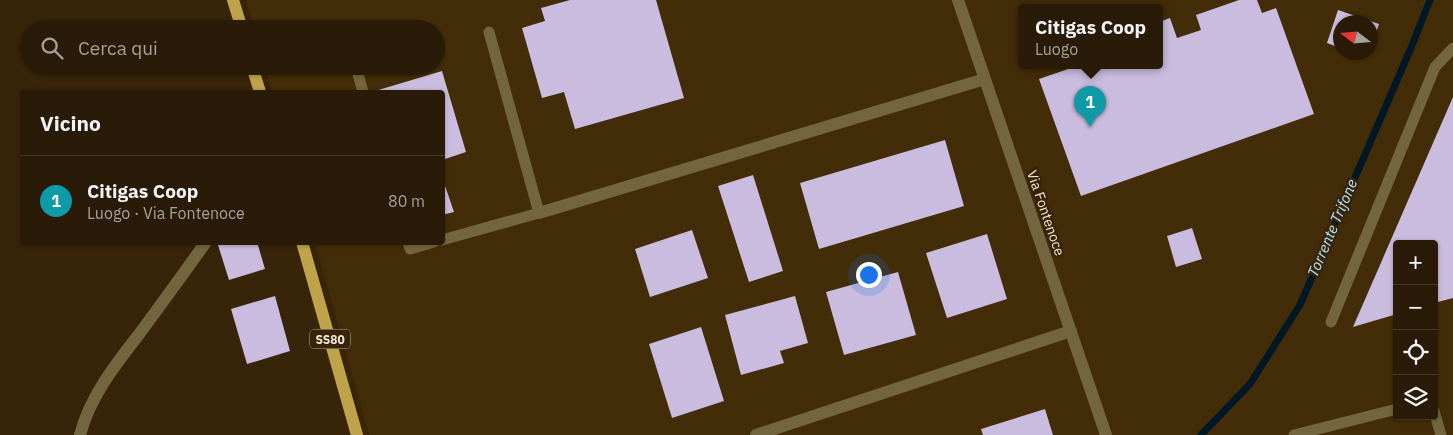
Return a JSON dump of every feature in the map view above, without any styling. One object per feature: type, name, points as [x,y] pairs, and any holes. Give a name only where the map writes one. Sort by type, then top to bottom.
[{"type":"main road","points":[[233,0],[239,20]]},
{"type":"main road","points":[[255,75],[259,90]]},
{"type":"main road","name":"SS80","points":[[303,245],[357,435]]},
{"type":"street","name":"Via Fontenoce","points":[[958,0],[1106,435]]},
{"type":"street","points":[[539,213],[985,79]]},
{"type":"street","points":[[80,435],[83,422],[92,402],[108,376],[204,245]]},
{"type":"street","points":[[756,435],[1071,331]]},
{"type":"lane","points":[[445,239],[539,213],[489,32]]},
{"type":"lane","points":[[1331,322],[1435,67],[1453,48]]},
{"type":"lane","points":[[358,75],[362,90]]},
{"type":"lane","points":[[409,245],[410,249],[424,245]]},
{"type":"lane","points":[[1294,435],[1393,410]]},
{"type":"lane","points":[[1437,420],[1441,435]]},
{"type":"shaded area","points":[[246,0],[1453,0],[1453,435],[369,435],[316,245],[445,245],[445,90],[271,90],[267,75],[445,75],[445,20],[252,20]]},
{"type":"building","points":[[570,0],[656,0],[684,98],[575,129],[564,92],[542,98],[522,28],[545,21],[541,8]]},
{"type":"building","points":[[1239,0],[1257,0],[1262,13],[1276,8],[1314,114],[1081,196],[1039,79],[1068,69],[1163,69],[1163,21],[1170,18],[1177,38],[1201,30],[1196,15]]},
{"type":"building","points":[[1338,10],[1353,15],[1336,15]]},
{"type":"building","points":[[1333,25],[1333,45],[1327,43]]},
{"type":"building","points":[[429,75],[443,75],[466,152],[445,159],[445,90],[378,90]]},
{"type":"building","points":[[1453,97],[1453,298],[1438,302],[1438,240],[1393,240],[1393,315],[1353,327]]},
{"type":"building","points":[[945,140],[964,206],[819,249],[800,183]]},
{"type":"building","points":[[753,175],[783,271],[749,282],[718,186]]},
{"type":"building","points":[[445,186],[454,212],[445,214]]},
{"type":"building","points":[[1192,228],[1202,259],[1176,267],[1167,236]]},
{"type":"building","points":[[692,230],[708,278],[650,297],[635,249]]},
{"type":"building","points":[[987,234],[1007,299],[947,318],[926,253]]},
{"type":"building","points":[[218,245],[258,245],[265,269],[229,280]]},
{"type":"building","points":[[898,272],[916,335],[844,355],[826,292]]},
{"type":"building","points":[[275,296],[290,351],[247,364],[231,309]]},
{"type":"building","points":[[795,296],[808,343],[780,351],[784,363],[741,375],[725,315]]},
{"type":"building","points":[[701,327],[724,401],[672,418],[649,344]]},
{"type":"building","points":[[1045,409],[1053,435],[983,435],[981,429]]},
{"type":"waterway","name":"Torrente Trifone","points":[[1201,435],[1250,384],[1300,305],[1430,0]]},
{"type":"place","name":"Citigas Coop","points":[[1090,127]]}]
